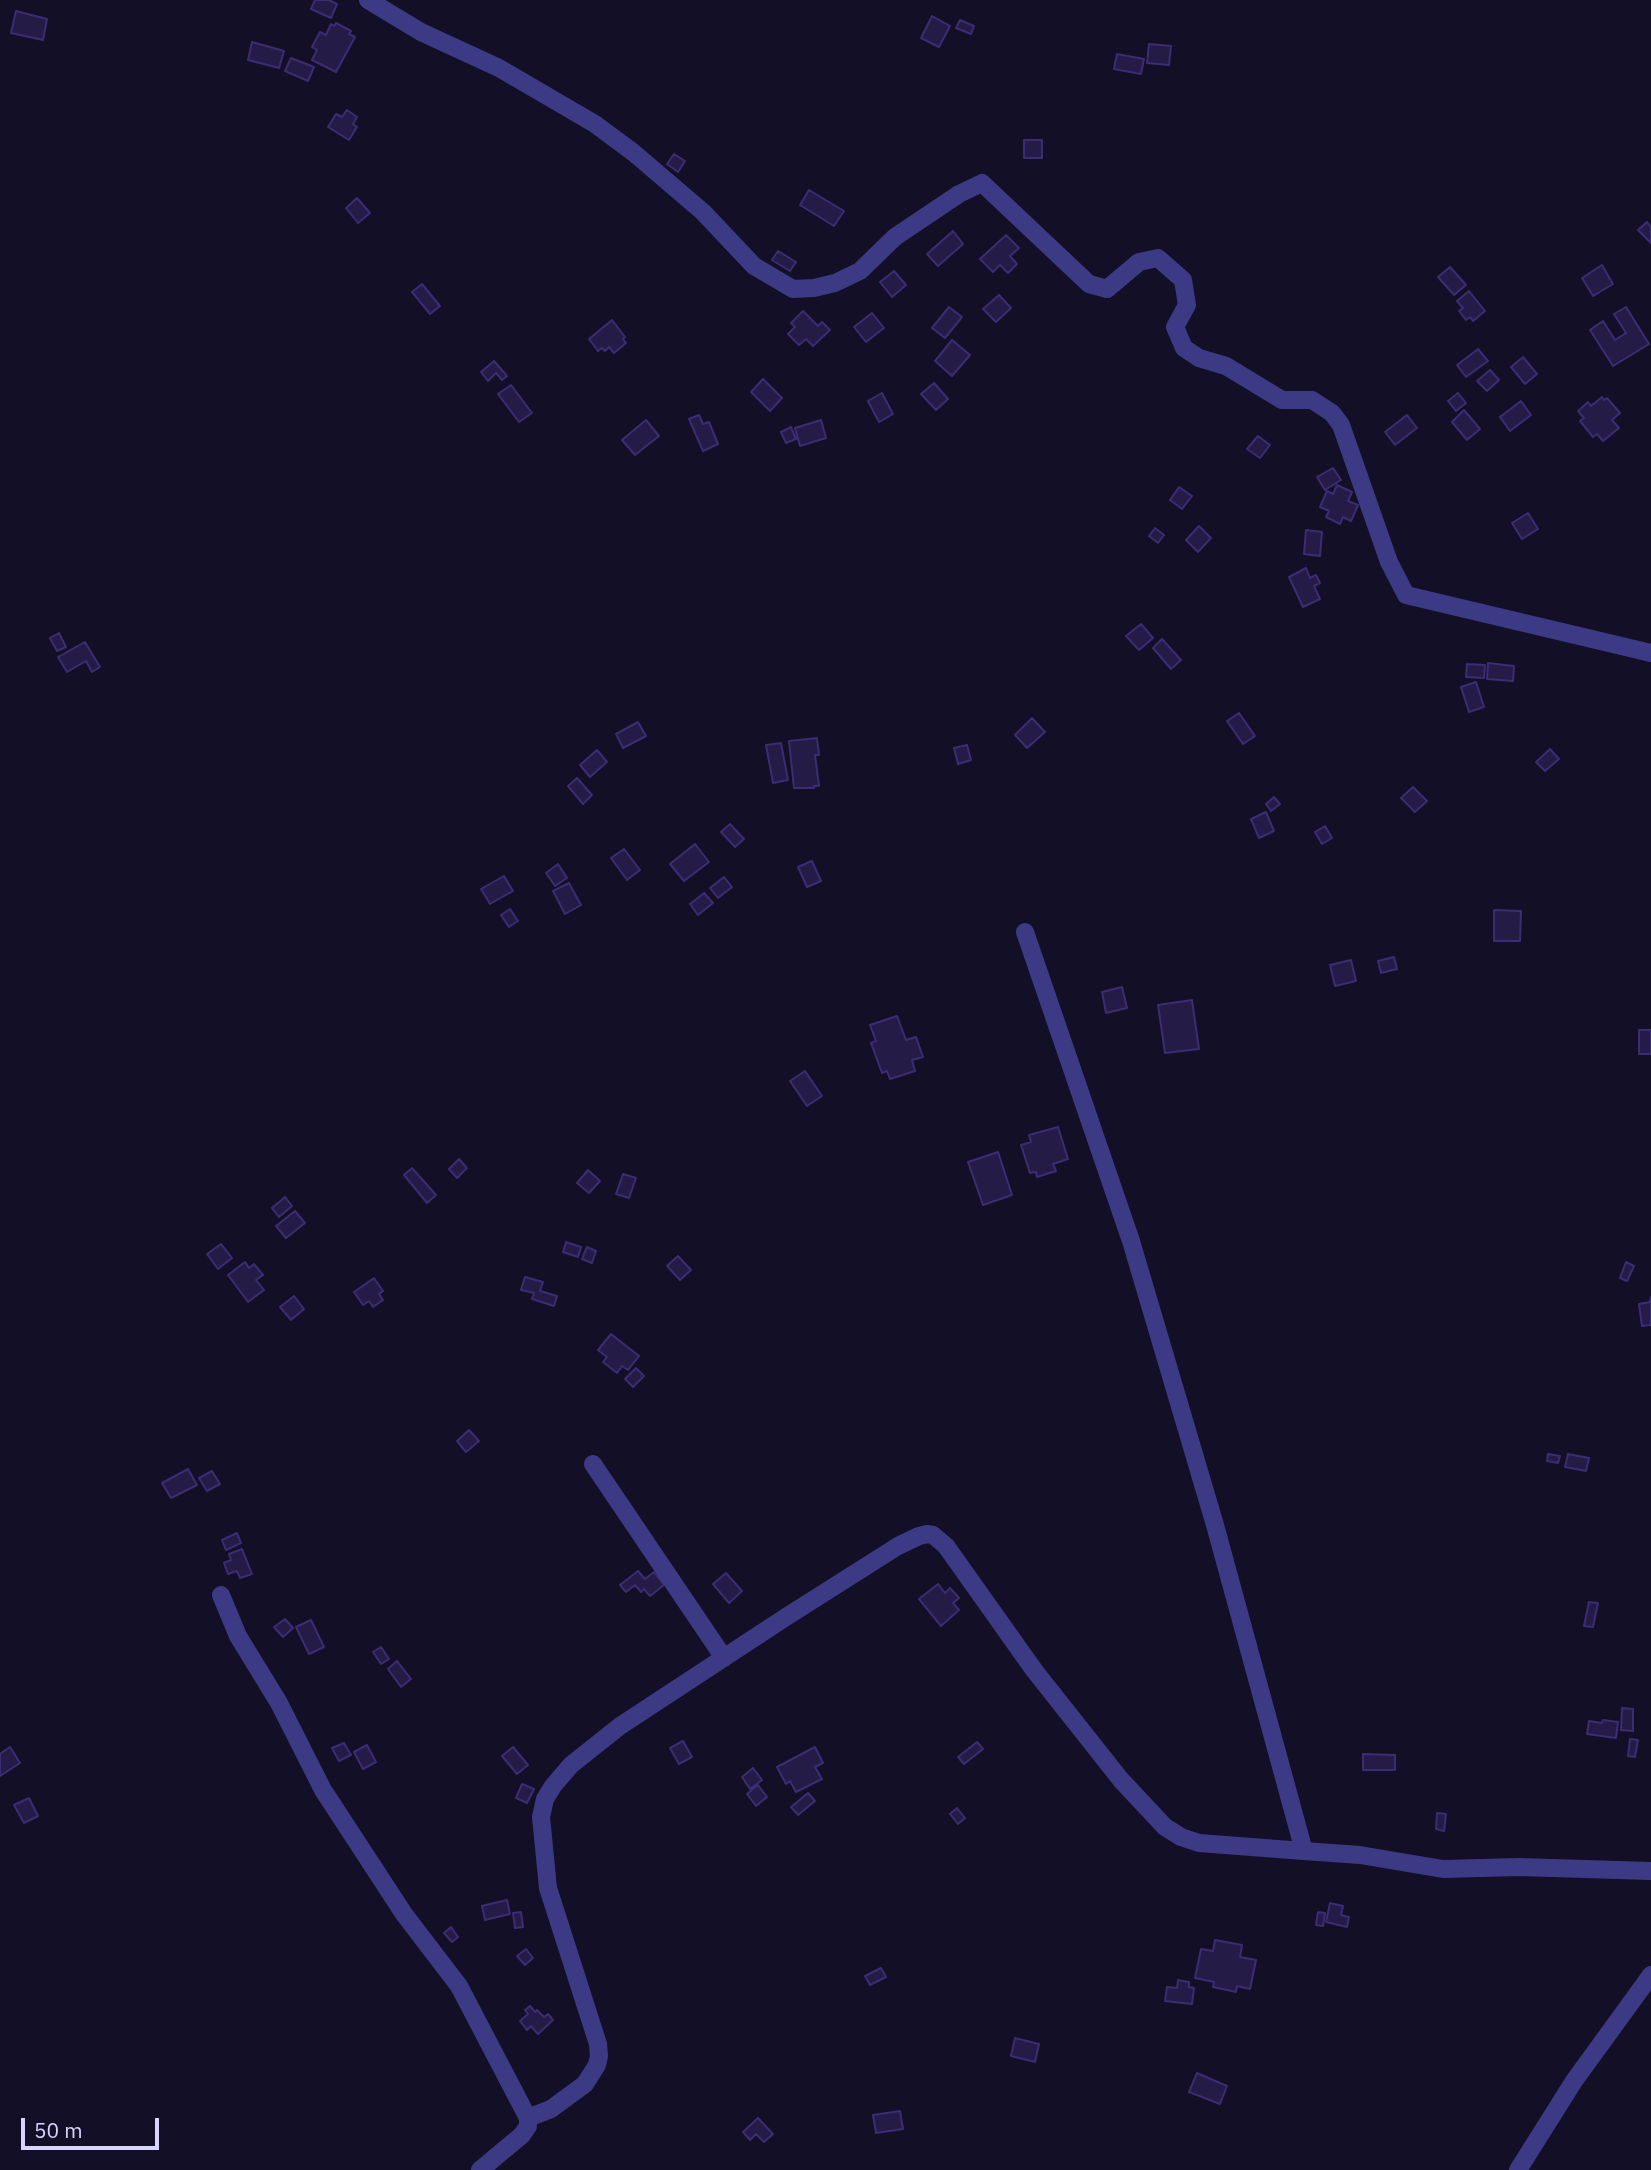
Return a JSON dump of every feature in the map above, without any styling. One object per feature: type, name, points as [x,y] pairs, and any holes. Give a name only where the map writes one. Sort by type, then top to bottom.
[{"type":"street","points":[[368,0],[421,32],[499,68],[595,124],[634,153],[703,212],[754,266],[793,289],[835,283],[860,271],[895,237],[959,194],[982,183],[1089,284],[1107,289],[1139,262],[1158,258],[1183,280],[1187,305],[1175,327],[1184,348],[1199,358],[1226,366],[1282,400],[1312,400],[1332,413],[1340,425],[1389,562],[1406,595],[1651,653]]},
{"type":"street","points":[[1025,932],[1131,1241],[1215,1525],[1304,1851]]},
{"type":"street","points":[[593,1464],[724,1658]]},
{"type":"street","points":[[528,2118],[551,2109],[585,2084],[597,2065],[599,2056],[598,2044],[548,1888],[541,1817],[545,1799],[553,1786],[571,1765],[591,1748],[724,1658],[898,1546],[927,1534],[933,1535],[956,1558],[1034,1670],[1121,1780],[1165,1827],[1181,1837],[1199,1843],[1360,1855],[1443,1869],[1519,1867],[1651,1871]]},
{"type":"street","points":[[221,1595],[238,1636],[279,1703],[323,1790],[404,1914],[459,1986],[528,2118],[528,2126],[517,2139],[480,2170]]},
{"type":"street","points":[[1518,2170],[1574,2081],[1651,1975]]},
{"type":"building","points":[[315,0],[329,0],[337,4],[331,18],[311,9]]},
{"type":"building","points":[[16,11],[47,19],[43,40],[11,33]]},
{"type":"building","points":[[932,16],[950,26],[939,47],[921,38]]},
{"type":"building","points":[[960,20],[974,26],[971,34],[956,28]]},
{"type":"building","points":[[336,23],[351,31],[349,34],[355,37],[336,72],[312,60],[317,50],[312,47],[320,32],[326,35],[331,24],[334,26]]},
{"type":"building","points":[[252,42],[284,51],[279,68],[248,60]]},
{"type":"building","points":[[1149,44],[1171,46],[1169,65],[1147,63]]},
{"type":"building","points":[[1117,54],[1144,59],[1141,74],[1114,69]]},
{"type":"building","points":[[291,58],[314,67],[308,81],[285,71]]},
{"type":"building","points":[[347,110],[357,117],[353,124],[357,127],[349,140],[328,127],[336,114],[342,117]]},
{"type":"building","points":[[1024,140],[1042,140],[1042,158],[1024,158]]},
{"type":"building","points":[[674,154],[685,161],[678,172],[667,164]]},
{"type":"building","points":[[809,190],[844,211],[834,226],[800,205]]},
{"type":"building","points":[[357,198],[370,213],[358,223],[346,208]]},
{"type":"building","points":[[1647,222],[1651,227],[1651,243],[1638,230]]},
{"type":"building","points":[[953,231],[963,244],[938,266],[927,254]]},
{"type":"building","points":[[1006,235],[1019,248],[1010,256],[1017,264],[1008,273],[1000,265],[993,272],[980,259]]},
{"type":"building","points":[[778,251],[796,262],[790,271],[772,260]]},
{"type":"building","points":[[1602,265],[1613,284],[1593,296],[1582,278]]},
{"type":"building","points":[[1450,267],[1466,285],[1454,295],[1438,277]]},
{"type":"building","points":[[894,271],[906,285],[892,297],[880,282]]},
{"type":"building","points":[[422,284],[440,306],[430,314],[412,292]]},
{"type":"building","points":[[1469,291],[1485,311],[1473,321],[1470,317],[1466,320],[1459,311],[1463,308],[1457,301]]},
{"type":"building","points":[[999,295],[1011,308],[996,322],[983,309]]},
{"type":"building","points":[[949,307],[962,317],[945,338],[932,328]]},
{"type":"building","points":[[1626,307],[1649,344],[1613,366],[1590,330],[1603,321],[1615,340],[1626,333],[1614,314]]},
{"type":"building","points":[[803,311],[818,326],[822,322],[830,330],[813,346],[806,339],[799,345],[788,334],[795,327],[791,323]]},
{"type":"building","points":[[872,313],[884,328],[866,342],[854,327]]},
{"type":"building","points":[[612,320],[625,337],[623,339],[626,343],[614,353],[609,347],[605,351],[602,348],[598,351],[589,339]]},
{"type":"building","points":[[952,340],[970,355],[952,376],[935,361]]},
{"type":"building","points":[[1478,349],[1488,361],[1466,377],[1457,365]]},
{"type":"building","points":[[1523,357],[1537,374],[1525,384],[1511,367]]},
{"type":"building","points":[[494,361],[507,376],[502,380],[496,373],[488,381],[481,372]]},
{"type":"building","points":[[1490,370],[1499,380],[1487,391],[1477,381]]},
{"type":"building","points":[[763,379],[782,398],[770,411],[751,392]]},
{"type":"building","points":[[934,383],[948,399],[936,410],[921,394]]},
{"type":"building","points":[[511,385],[532,413],[519,422],[498,394]]},
{"type":"building","points":[[882,393],[893,414],[879,422],[868,401]]},
{"type":"building","points":[[1458,393],[1466,403],[1456,411],[1448,401]]},
{"type":"building","points":[[1602,397],[1604,400],[1607,398],[1620,413],[1612,420],[1619,428],[1603,441],[1597,434],[1593,437],[1580,421],[1584,418],[1578,411],[1588,402],[1591,406]]},
{"type":"building","points":[[1521,401],[1531,415],[1510,431],[1500,417]]},
{"type":"building","points":[[1464,410],[1480,429],[1467,440],[1452,422]]},
{"type":"building","points":[[699,415],[703,424],[709,422],[718,444],[703,451],[689,419]]},
{"type":"building","points":[[1407,415],[1417,428],[1395,445],[1385,432]]},
{"type":"building","points":[[646,420],[659,436],[635,455],[622,440]]},
{"type":"building","points":[[821,420],[826,438],[800,446],[795,428]]},
{"type":"building","points":[[791,427],[796,439],[786,443],[781,432]]},
{"type":"building","points":[[1258,436],[1270,445],[1260,458],[1247,449]]},
{"type":"building","points":[[1333,468],[1341,480],[1325,490],[1317,477]]},
{"type":"building","points":[[1337,485],[1352,492],[1348,501],[1358,505],[1351,521],[1343,517],[1340,524],[1326,517],[1329,511],[1320,507],[1327,491],[1333,494]]},
{"type":"building","points":[[1179,487],[1192,496],[1182,509],[1170,500]]},
{"type":"building","points":[[1528,513],[1538,529],[1522,539],[1512,523]]},
{"type":"building","points":[[1199,526],[1211,538],[1198,552],[1186,540]]},
{"type":"building","points":[[1155,528],[1164,535],[1158,543],[1149,536]]},
{"type":"building","points":[[1306,530],[1322,532],[1320,556],[1304,554]]},
{"type":"building","points":[[1306,568],[1310,578],[1316,575],[1320,583],[1314,586],[1320,599],[1303,607],[1289,577]]},
{"type":"building","points":[[1141,624],[1153,638],[1139,650],[1126,636]]},
{"type":"building","points":[[59,633],[66,647],[57,651],[50,638]]},
{"type":"building","points":[[1162,639],[1181,660],[1171,669],[1153,648]]},
{"type":"building","points":[[85,642],[100,667],[92,672],[86,661],[67,672],[58,657]]},
{"type":"building","points":[[1488,663],[1514,666],[1513,681],[1487,679]]},
{"type":"building","points":[[1467,664],[1485,665],[1484,678],[1466,677]]},
{"type":"building","points":[[1476,682],[1484,707],[1469,712],[1461,687]]},
{"type":"building","points":[[1239,713],[1255,736],[1243,744],[1227,721]]},
{"type":"building","points":[[1032,718],[1045,732],[1027,748],[1015,735]]},
{"type":"building","points":[[638,722],[646,736],[623,748],[616,734]]},
{"type":"building","points":[[817,738],[819,755],[815,755],[819,786],[794,788],[789,741]]},
{"type":"building","points":[[781,743],[788,780],[773,783],[766,745]]},
{"type":"building","points":[[967,745],[971,760],[958,764],[954,748]]},
{"type":"building","points":[[1550,749],[1559,759],[1545,771],[1536,762]]},
{"type":"building","points":[[597,750],[607,762],[590,777],[580,765]]},
{"type":"building","points":[[577,778],[592,795],[583,804],[568,786]]},
{"type":"building","points":[[1413,787],[1427,801],[1415,812],[1401,798]]},
{"type":"building","points":[[1274,797],[1280,804],[1271,811],[1266,804]]},
{"type":"building","points":[[1266,812],[1274,831],[1259,838],[1251,819]]},
{"type":"building","points":[[730,824],[744,839],[735,847],[721,832]]},
{"type":"building","points":[[1325,826],[1332,838],[1322,844],[1315,832]]},
{"type":"building","points":[[695,844],[709,862],[684,881],[670,864]]},
{"type":"building","points":[[624,849],[640,870],[627,880],[611,858]]},
{"type":"building","points":[[812,861],[821,881],[807,887],[798,867]]},
{"type":"building","points":[[558,864],[567,878],[555,886],[546,873]]},
{"type":"building","points":[[504,876],[513,891],[490,904],[481,889]]},
{"type":"building","points":[[724,877],[732,887],[718,898],[710,888]]},
{"type":"building","points":[[569,883],[581,905],[565,914],[553,891]]},
{"type":"building","points":[[704,893],[713,903],[698,915],[690,904]]},
{"type":"building","points":[[510,909],[518,921],[509,927],[501,915]]},
{"type":"building","points":[[1494,910],[1521,911],[1520,941],[1494,941]]},
{"type":"building","points":[[1394,957],[1397,969],[1381,973],[1378,961]]},
{"type":"building","points":[[1351,960],[1356,981],[1335,986],[1330,965]]},
{"type":"building","points":[[1122,987],[1127,1008],[1106,1013],[1102,992]]},
{"type":"building","points":[[1192,1000],[1199,1049],[1165,1053],[1158,1005]]},
{"type":"building","points":[[897,1016],[906,1040],[916,1037],[923,1057],[912,1060],[915,1071],[890,1079],[887,1071],[882,1073],[871,1043],[876,1041],[870,1025]]},
{"type":"building","points":[[1639,1030],[1651,1030],[1651,1054],[1639,1054]]},
{"type":"building","points":[[805,1071],[822,1096],[807,1106],[790,1081]]},
{"type":"building","points":[[1058,1127],[1068,1159],[1053,1164],[1056,1171],[1037,1177],[1036,1172],[1030,1173],[1021,1145],[1031,1142],[1029,1135]]},
{"type":"building","points":[[998,1152],[1012,1195],[983,1205],[968,1162]]},
{"type":"building","points":[[459,1159],[467,1168],[457,1178],[449,1169]]},
{"type":"building","points":[[412,1168],[436,1195],[427,1203],[404,1175]]},
{"type":"building","points":[[588,1170],[600,1181],[589,1193],[577,1183]]},
{"type":"building","points":[[623,1174],[636,1178],[629,1198],[616,1194]]},
{"type":"building","points":[[285,1197],[292,1206],[279,1217],[272,1208]]},
{"type":"building","points":[[295,1211],[305,1223],[286,1238],[276,1226]]},
{"type":"building","points":[[566,1242],[581,1247],[578,1257],[563,1252]]},
{"type":"building","points":[[221,1244],[232,1258],[218,1269],[207,1254]]},
{"type":"building","points":[[587,1247],[596,1251],[592,1263],[582,1259]]},
{"type":"building","points":[[678,1256],[691,1270],[680,1280],[667,1266]]},
{"type":"building","points":[[245,1262],[249,1268],[254,1264],[263,1275],[256,1280],[264,1290],[248,1302],[228,1275]]},
{"type":"building","points":[[1626,1262],[1634,1266],[1627,1281],[1620,1278]]},
{"type":"building","points":[[525,1277],[543,1282],[540,1291],[557,1296],[554,1306],[532,1299],[534,1293],[521,1290]]},
{"type":"building","points":[[374,1278],[383,1291],[379,1294],[383,1300],[373,1307],[369,1301],[363,1305],[354,1292]]},
{"type":"building","points":[[294,1296],[304,1309],[291,1320],[280,1307]]},
{"type":"building","points":[[1651,1297],[1651,1325],[1642,1326],[1639,1304],[1650,1302]]},
{"type":"building","points":[[611,1334],[639,1356],[628,1370],[622,1366],[617,1373],[603,1362],[607,1357],[598,1350]]},
{"type":"building","points":[[636,1368],[644,1376],[633,1387],[625,1379]]},
{"type":"building","points":[[469,1430],[479,1441],[466,1452],[457,1441]]},
{"type":"building","points":[[1548,1454],[1560,1456],[1558,1463],[1547,1461]]},
{"type":"building","points":[[1568,1454],[1589,1458],[1586,1471],[1565,1467]]},
{"type":"building","points":[[188,1469],[197,1485],[171,1498],[162,1483]]},
{"type":"building","points":[[212,1471],[220,1484],[207,1491],[199,1478]]},
{"type":"building","points":[[237,1533],[241,1543],[226,1550],[222,1540]]},
{"type":"building","points":[[242,1549],[252,1574],[240,1578],[237,1571],[228,1574],[224,1563],[231,1560],[229,1554]]},
{"type":"building","points":[[638,1571],[645,1579],[654,1572],[664,1585],[650,1596],[635,1585],[626,1592],[620,1585]]},
{"type":"building","points":[[726,1573],[742,1591],[729,1603],[713,1584]]},
{"type":"building","points":[[938,1584],[945,1593],[950,1588],[959,1598],[953,1603],[959,1610],[941,1626],[919,1599]]},
{"type":"building","points":[[1589,1602],[1598,1603],[1593,1627],[1584,1626]]},
{"type":"building","points":[[285,1619],[293,1628],[283,1637],[274,1627]]},
{"type":"building","points":[[311,1620],[324,1647],[309,1654],[296,1627]]},
{"type":"building","points":[[381,1647],[389,1659],[381,1664],[373,1652]]},
{"type":"building","points":[[397,1661],[411,1679],[401,1687],[388,1669]]},
{"type":"building","points":[[1622,1708],[1633,1709],[1633,1731],[1621,1730]]},
{"type":"building","points":[[1603,1720],[1618,1722],[1616,1738],[1587,1734],[1589,1721],[1602,1723]]},
{"type":"building","points":[[1630,1739],[1638,1740],[1635,1757],[1628,1756]]},
{"type":"building","points":[[683,1741],[692,1757],[679,1764],[670,1748]]},
{"type":"building","points":[[977,1742],[983,1749],[964,1764],[958,1757]]},
{"type":"building","points":[[344,1743],[351,1755],[339,1761],[332,1748]]},
{"type":"building","points":[[367,1745],[376,1762],[363,1769],[354,1752]]},
{"type":"building","points":[[10,1747],[20,1763],[0,1776],[0,1754]]},
{"type":"building","points":[[513,1747],[528,1765],[517,1774],[502,1756]]},
{"type":"building","points":[[815,1747],[823,1763],[815,1767],[822,1779],[796,1792],[790,1781],[786,1784],[777,1767]]},
{"type":"building","points":[[1363,1754],[1395,1755],[1395,1770],[1363,1770]]},
{"type":"building","points":[[753,1768],[762,1780],[750,1789],[742,1777]]},
{"type":"building","points":[[522,1784],[534,1789],[527,1803],[516,1798]]},
{"type":"building","points":[[758,1785],[767,1797],[756,1806],[747,1794]]},
{"type":"building","points":[[808,1793],[815,1801],[798,1815],[791,1807]]},
{"type":"building","points":[[29,1798],[38,1816],[24,1823],[14,1805]]},
{"type":"building","points":[[957,1808],[965,1818],[958,1824],[950,1814]]},
{"type":"building","points":[[1437,1813],[1446,1814],[1444,1831],[1436,1829]]},
{"type":"building","points":[[507,1900],[510,1914],[485,1920],[482,1906]]},
{"type":"building","points":[[1330,1903],[1343,1906],[1341,1915],[1349,1917],[1347,1927],[1326,1922]]},
{"type":"building","points":[[521,1912],[523,1927],[515,1928],[513,1913]]},
{"type":"building","points":[[1318,1912],[1325,1913],[1323,1926],[1316,1925]]},
{"type":"building","points":[[451,1927],[458,1937],[452,1942],[444,1933]]},
{"type":"building","points":[[1215,1940],[1242,1945],[1240,1957],[1256,1960],[1250,1989],[1237,1986],[1236,1992],[1213,1987],[1214,1982],[1195,1978],[1201,1949],[1213,1951]]},
{"type":"building","points":[[526,1949],[533,1958],[525,1965],[517,1956]]},
{"type":"building","points":[[881,1968],[886,1977],[870,1985],[865,1976]]},
{"type":"building","points":[[1178,1980],[1189,1982],[1189,1987],[1194,1988],[1192,2004],[1165,2001],[1167,1987],[1177,1988]]},
{"type":"building","points":[[530,2006],[544,2017],[548,2014],[553,2020],[538,2034],[531,2026],[527,2030],[520,2021],[528,2014],[525,2010]]},
{"type":"building","points":[[1015,2038],[1039,2044],[1035,2062],[1011,2056]]},
{"type":"building","points":[[1197,2073],[1227,2086],[1220,2104],[1189,2092]]},
{"type":"building","points":[[900,2111],[903,2129],[876,2133],[873,2115]]},
{"type":"building","points":[[758,2118],[773,2134],[764,2142],[756,2134],[750,2140],[743,2132]]}]
